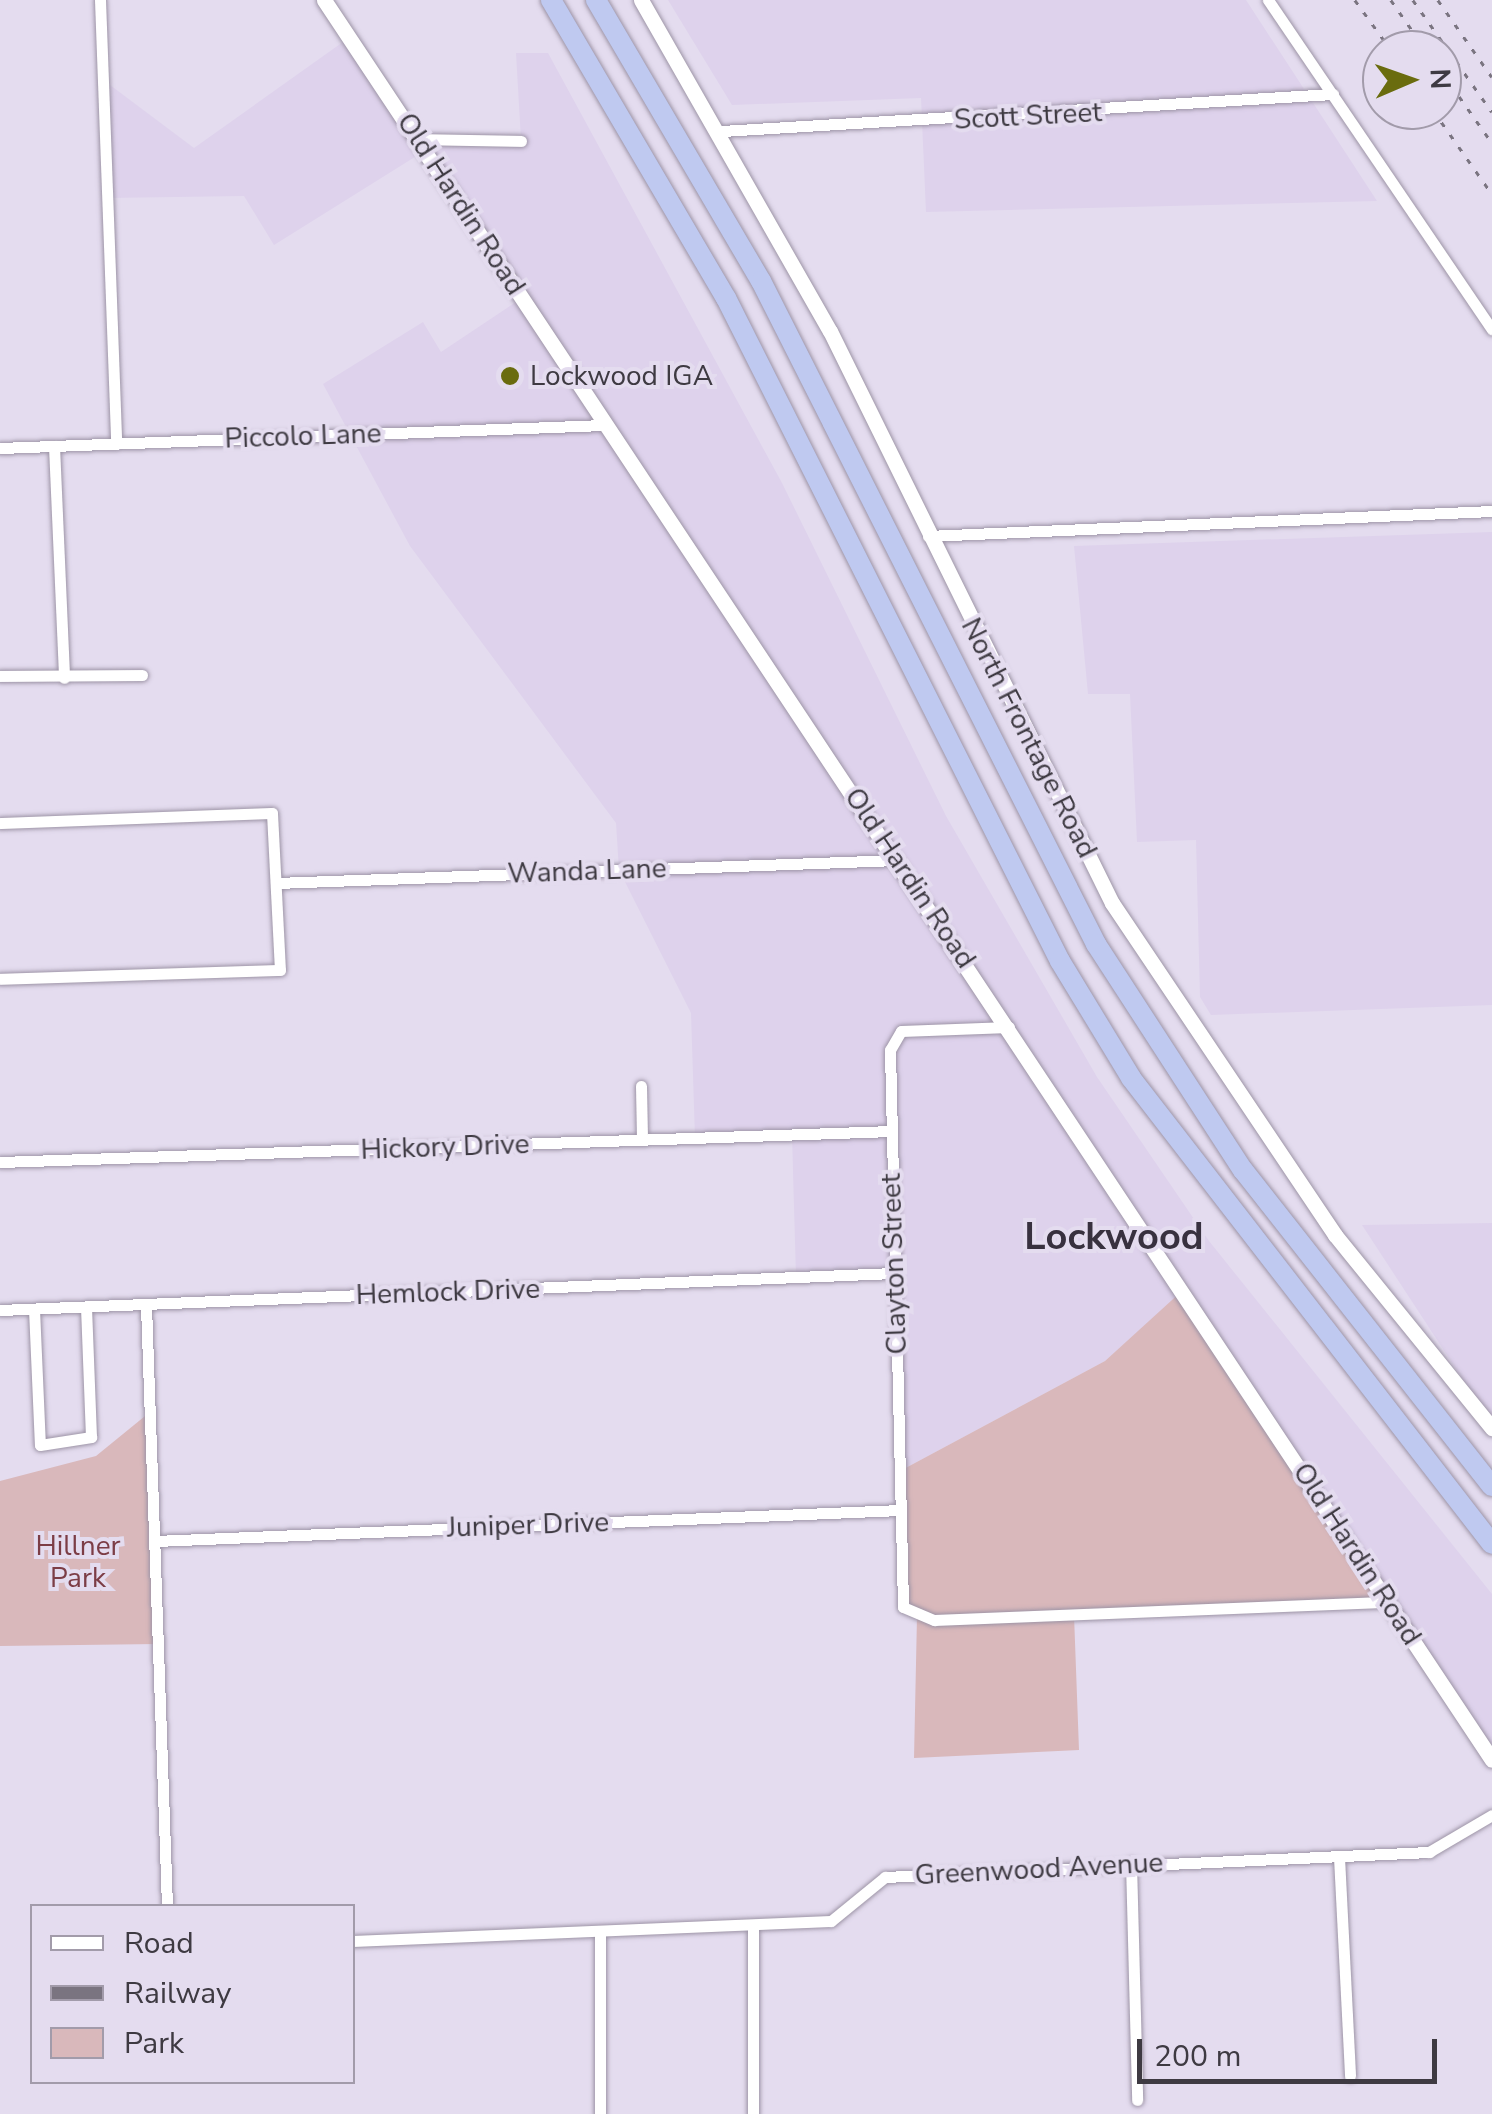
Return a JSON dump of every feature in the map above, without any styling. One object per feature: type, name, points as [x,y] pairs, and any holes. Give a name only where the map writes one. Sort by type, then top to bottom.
[{"type":"highway","points":[[551,0],[710,266],[997,840],[1120,1061],[1492,1544]]},
{"type":"highway","points":[[596,0],[761,280],[1096,944],[1244,1170],[1492,1486]]},
{"type":"main road","name":"Old Hardin Road","points":[[324,0],[1492,1760]]},
{"type":"main road","name":"North Frontage Road","points":[[641,0],[722,131],[1112,904],[1334,1234],[1492,1428]]},
{"type":"street","points":[[100,0],[116,444]]},
{"type":"street","points":[[1268,0],[1492,329]]},
{"type":"street","name":"Scott Street","points":[[722,131],[1333,94]]},
{"type":"street","points":[[419,139],[522,140]]},
{"type":"street","name":"Piccolo Lane","points":[[0,448],[606,425]]},
{"type":"street","points":[[54,446],[64,678]]},
{"type":"street","points":[[928,536],[1492,511]]},
{"type":"street","points":[[0,676],[142,675]]},
{"type":"street","points":[[0,823],[272,813],[280,970],[0,978]]},
{"type":"street","name":"Wanda Lane","points":[[276,883],[898,860]]},
{"type":"street","name":"Clayton Street","points":[[1009,1027],[901,1031],[890,1050],[903,1607],[934,1620],[1389,1602]]},
{"type":"street","points":[[642,1086],[642,1140]]},
{"type":"street","name":"Hickory Drive","points":[[0,1162],[890,1131]]},
{"type":"street","name":"Hemlock Drive","points":[[0,1310],[895,1273]]},
{"type":"street","points":[[146,1305],[167,1904]]},
{"type":"street","points":[[34,1309],[40,1445],[90,1437],[86,1307]]},
{"type":"street","name":"Juniper Drive","points":[[155,1540],[900,1510]]},
{"type":"street","name":"Greenwood Avenue","points":[[355,1942],[831,1922],[885,1877],[1429,1852],[1492,1815]]},
{"type":"street","points":[[1338,1857],[1350,2076]]},
{"type":"street","points":[[1131,1863],[1137,2100]]},
{"type":"street","points":[[753,1927],[754,2114]]},
{"type":"street","points":[[600,1933],[600,2114]]},
{"type":"shaded area","points":[[668,0],[1246,0],[1377,201],[926,212],[921,98],[732,105]]},
{"type":"shaded area","points":[[350,37],[419,139],[521,140],[516,53],[548,53],[782,483],[946,816],[1097,1077],[1209,1241],[1492,1594],[1492,1760],[1183,1291],[1105,1361],[900,1471],[895,1273],[796,1277],[792,1135],[695,1138],[691,1013],[619,870],[616,823],[410,546],[323,384],[423,322],[441,352],[522,298],[426,150],[274,245],[244,196],[107,198],[102,79],[194,148]]},
{"type":"shaded area","points":[[1492,532],[1492,1005],[1211,1015],[1200,997],[1196,840],[1137,842],[1130,694],[1088,694],[1074,546]]},
{"type":"shaded area","points":[[1492,1223],[1492,1424],[1362,1225]]},
{"type":"green space","points":[[1183,1290],[1389,1602],[1074,1615],[1079,1750],[914,1758],[917,1616],[903,1607],[900,1471],[1105,1361]]},
{"type":"green space","name":"Hillner Park","points":[[150,1412],[158,1644],[0,1646],[0,1481],[96,1456]]},
{"type":"railway","points":[[1355,0],[1377,30]]},
{"type":"railway","points":[[1391,0],[1412,30]]},
{"type":"railway","points":[[1413,0],[1492,112]]},
{"type":"railway","points":[[1438,0],[1492,77]]},
{"type":"railway","points":[[1462,100],[1492,143]]},
{"type":"railway","points":[[1447,130],[1492,194]]},
{"type":"place","name":"Lockwood IGA","points":[[510,376]]},
{"type":"district","name":"Lockwood","points":[[1114,1237]]}]
